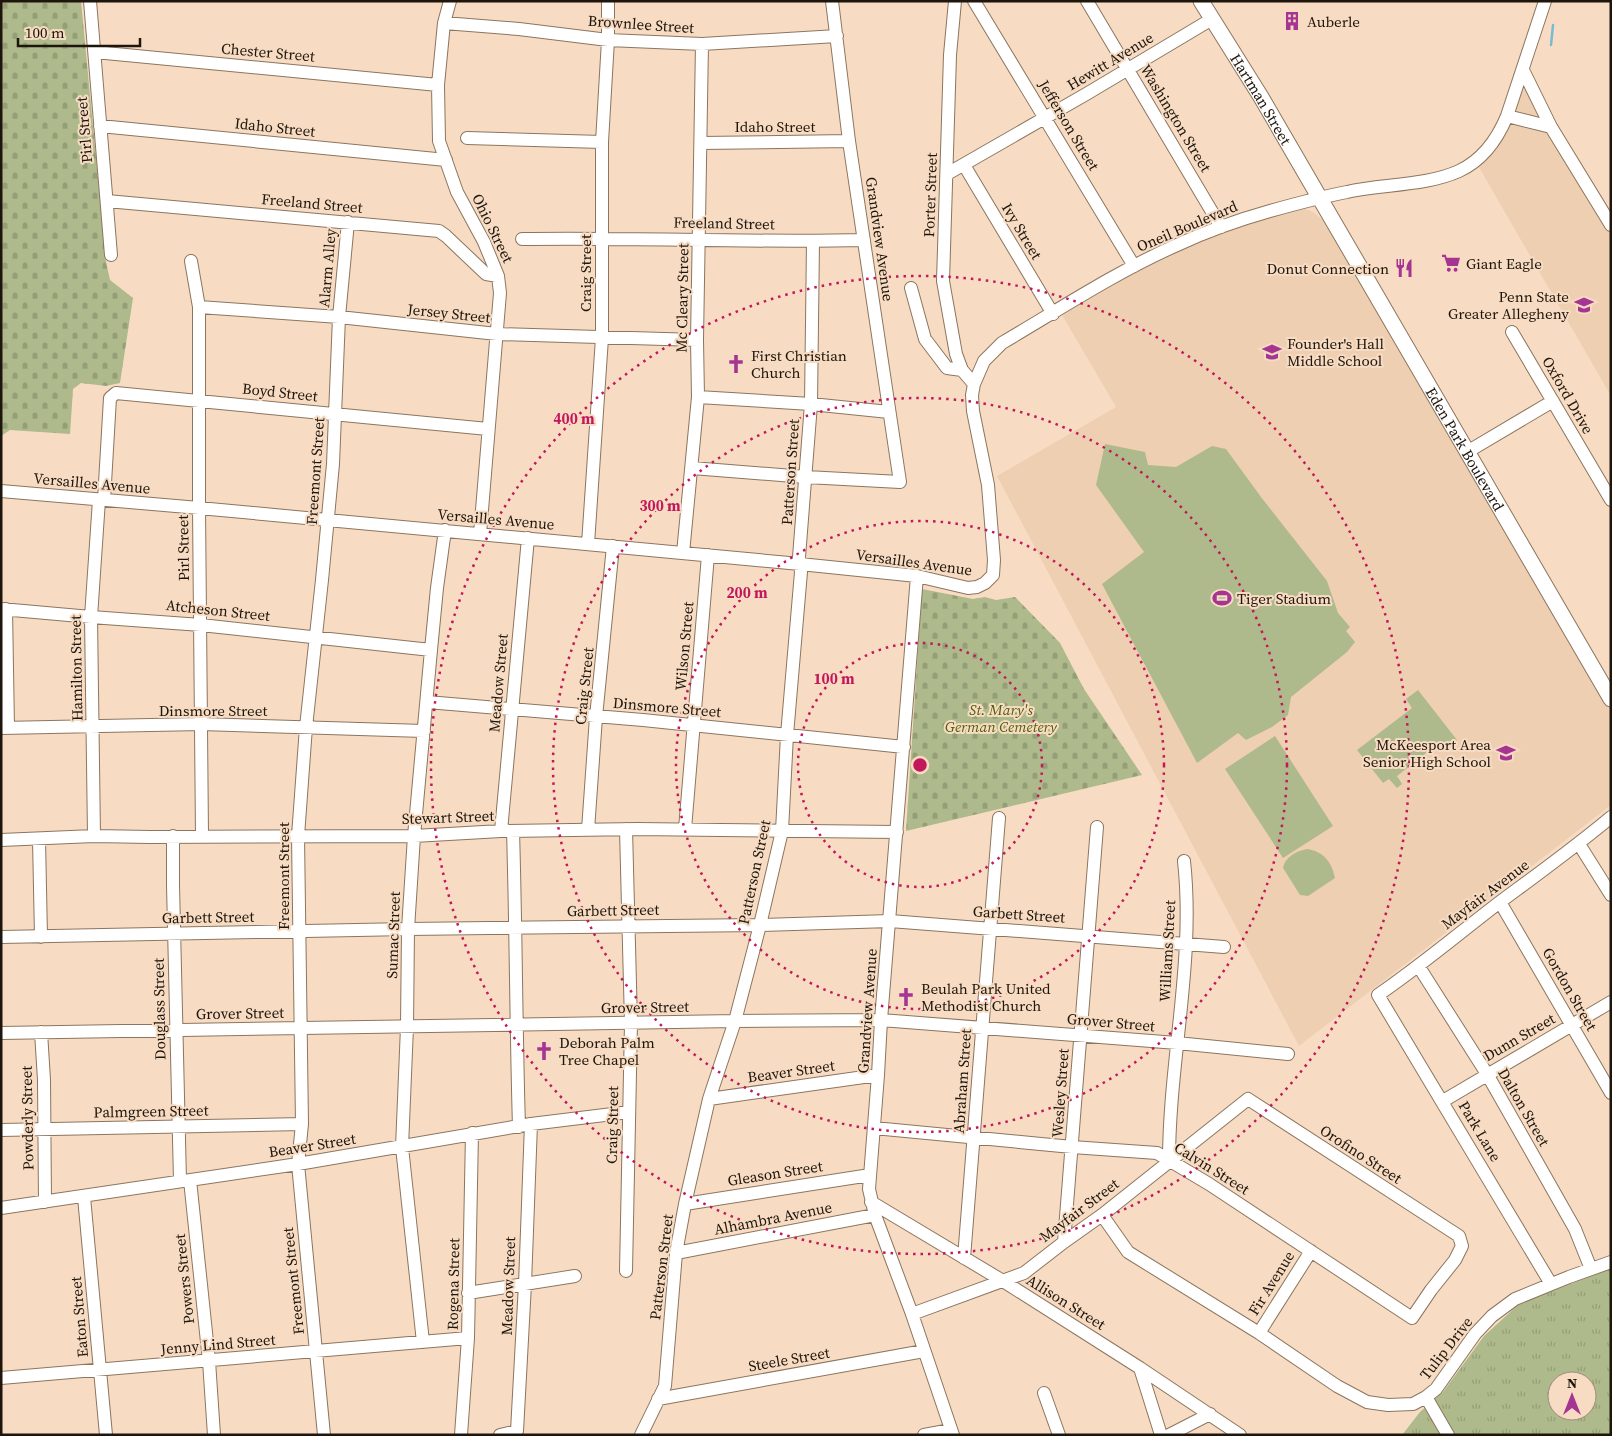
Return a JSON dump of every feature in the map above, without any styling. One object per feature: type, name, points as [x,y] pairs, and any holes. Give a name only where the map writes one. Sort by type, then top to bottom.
[{"type":"main road","name":"Hartman Street","points":[[1201,1],[1261,97],[1320,198]]},
{"type":"main road","name":"Eden Park Boulevard","points":[[1320,198],[1611,699]]},
{"type":"street","name":"Pirl Street","points":[[90,1],[111,255]]},
{"type":"street","name":"Ohio Street","points":[[450,1],[444,23],[438,85],[438,141],[457,192],[484,242],[498,276],[500,292],[480,534]]},
{"type":"street","name":"Craig Street","points":[[588,544],[602,338],[602,142],[608,40],[608,1]]},
{"type":"street","name":"Grandview Avenue","points":[[806,477],[900,482],[849,141],[832,1]]},
{"type":"street","name":"Porter Street","points":[[955,1],[950,55],[943,281],[956,354],[962,370],[974,384]]},
{"type":"street","name":"Jefferson Street","points":[[974,1],[1134,266]]},
{"type":"street","name":"Washington Street","points":[[1088,1],[1221,227]]},
{"type":"street","name":"Oneil Boulevard","points":[[986,583],[993,575],[994,560],[988,485],[973,411],[972,395],[974,384],[984,361],[1002,343],[1134,266],[1177,245],[1221,227],[1269,211],[1320,198],[1437,178],[1476,162],[1501,131],[1545,1]]},
{"type":"street","name":"Hewitt Avenue","points":[[947,174],[1046,118],[1212,19]]},
{"type":"street","name":"Brownlee Street","points":[[444,23],[519,29],[608,40],[702,44],[837,36]]},
{"type":"street","name":"Mc Cleary Street","points":[[683,553],[698,397],[697,340],[702,44]]},
{"type":"street","name":"Chester Street","points":[[94,52],[438,85]]},
{"type":"street","points":[[1523,70],[1551,127],[1611,225]]},
{"type":"street","points":[[1507,116],[1551,127]]},
{"type":"street","name":"Idaho Street","points":[[100,126],[446,160]]},
{"type":"street","points":[[467,138],[602,142]]},
{"type":"street","name":"Idaho Street","points":[[701,142],[849,141]]},
{"type":"street","name":"Ivy Street","points":[[964,165],[1052,314]]},
{"type":"street","name":"Freeland Street","points":[[107,201],[439,231],[486,274],[498,276]]},
{"type":"street","name":"Alarm Alley","points":[[339,317],[348,222]]},
{"type":"street","name":"Freeland Street","points":[[522,239],[864,240]]},
{"type":"street","name":"Patterson Street","points":[[641,1435],[665,1386],[676,1253],[685,1204],[709,1099],[735,1021],[782,831],[787,734],[798,626],[801,572],[799,557],[811,404],[812,241]]},
{"type":"street","name":"Pirl Street","points":[[191,261],[199,307],[202,836]]},
{"type":"street","points":[[911,288],[925,340],[947,368],[962,370]]},
{"type":"street","name":"Jersey Street","points":[[199,307],[339,317],[497,334],[697,340]]},
{"type":"street","name":"Freemont Street","points":[[324,1435],[298,1164],[302,1124],[299,1028],[301,979],[298,932],[298,836],[306,727],[328,520],[336,414],[339,317]]},
{"type":"street","name":"Oxford Drive","points":[[1512,332],[1611,500]]},
{"type":"street","name":"Boyd Street","points":[[108,438],[110,398],[116,394],[488,429]]},
{"type":"street","points":[[698,397],[811,404],[889,412]]},
{"type":"street","points":[[1467,452],[1553,401]]},
{"type":"street","name":"Hamilton Street","points":[[94,836],[91,617],[108,438]]},
{"type":"street","points":[[692,468],[806,477]]},
{"type":"street","name":"Versailles Avenue","points":[[1,491],[446,530],[800,564],[917,576],[968,588],[986,583]]},
{"type":"street","name":"Sumac Street","points":[[423,1342],[402,1146],[408,929],[414,836],[431,650],[437,588],[446,530]]},
{"type":"street","name":"Meadow Street","points":[[500,1435],[518,1431],[525,1284],[525,1126],[516,1025],[516,928],[507,831],[512,710],[528,538]]},
{"type":"street","name":"Craig Street","points":[[588,830],[596,717],[613,546]]},
{"type":"street","name":"Wilson Street","points":[[686,829],[708,555]]},
{"type":"street","name":"Grandview Avenue","points":[[917,576],[869,1189],[875,1215],[912,1314],[952,1432]]},
{"type":"street","points":[[4,609],[4,728]]},
{"type":"street","name":"Atcheson Street","points":[[4,609],[201,625],[431,650]]},
{"type":"street","name":"Dinsmore Street","points":[[427,702],[693,725],[904,747]]},
{"type":"street","name":"Dinsmore Street","points":[[4,728],[201,724],[424,731]]},
{"type":"street","name":"Mayfair Avenue","points":[[1378,995],[1419,967],[1500,902],[1579,844],[1611,817]]},
{"type":"street","name":"Abraham Street","points":[[964,1258],[999,818]]},
{"type":"street","name":"Wesley Street","points":[[1064,1242],[1097,826]]},
{"type":"street","name":"Craig Street","points":[[626,829],[631,1023],[626,1271]]},
{"type":"street","name":"Stewart Street","points":[[1,840],[94,836],[414,836],[507,831],[626,829],[897,832]]},
{"type":"street","name":"Douglass Street","points":[[173,836],[177,1031],[176,1079],[178,1126],[185,1181]]},
{"type":"street","points":[[39,839],[40,937]]},
{"type":"street","points":[[1579,844],[1611,896]]},
{"type":"street","name":"Williams Street","points":[[1169,1162],[1186,944],[1186,878],[1184,861]]},
{"type":"street","name":"Gordon Street","points":[[1500,902],[1611,1093]]},
{"type":"street","name":"Garbett Street","points":[[1,937],[408,929],[760,925],[890,921],[1224,947]]},
{"type":"street","name":"Dalton Street","points":[[1419,967],[1487,1074],[1576,1230],[1591,1269]]},
{"type":"street","name":"Park Lane","points":[[1378,995],[1551,1284]]},
{"type":"street","name":"Dunn Street","points":[[1443,1101],[1611,1002]]},
{"type":"street","name":"Grover Street","points":[[1,1034],[881,1020],[1177,1043],[1288,1054]]},
{"type":"street","name":"Powderly Street","points":[[41,1032],[45,1202]]},
{"type":"street","name":"Beaver Street","points":[[709,1099],[878,1075]]},
{"type":"street","name":"Mayfair Street","points":[[912,1314],[1024,1273],[1102,1215],[1248,1099]]},
{"type":"street","name":"Orofino Street","points":[[1248,1099],[1459,1236],[1462,1246],[1455,1260],[1430,1290],[1412,1318]]},
{"type":"street","name":"Beaver Street","points":[[1,1208],[298,1164],[472,1134],[628,1112]]},
{"type":"street","name":"Palmgreen Street","points":[[1,1130],[302,1124]]},
{"type":"street","name":"Calvin Street","points":[[874,1128],[1072,1147],[1157,1153],[1169,1162],[1209,1184],[1412,1318]]},
{"type":"street","name":"Rogena Street","points":[[461,1435],[468,1338],[472,1134]]},
{"type":"street","name":"Gleason Street","points":[[685,1204],[870,1175]]},
{"type":"street","name":"Powers Street","points":[[185,1181],[203,1307],[214,1435]]},
{"type":"street","name":"Eaton Street","points":[[84,1197],[106,1435]]},
{"type":"street","name":"Allison Street","points":[[871,1202],[1003,1281],[1140,1368],[1240,1435]]},
{"type":"street","name":"Alhambra Avenue","points":[[676,1253],[875,1215]]},
{"type":"street","points":[[1102,1215],[1128,1252],[1259,1333],[1338,1386],[1368,1402],[1388,1405],[1413,1404],[1426,1397]]},
{"type":"street","name":"Fir Avenue","points":[[1259,1333],[1311,1251]]},
{"type":"street","name":"Tulip Drive","points":[[1448,1435],[1426,1397],[1436,1389],[1474,1334],[1492,1316],[1515,1299],[1611,1262]]},
{"type":"street","points":[[468,1293],[575,1276]]},
{"type":"street","name":"Jenny Lind Street","points":[[1,1378],[468,1338]]},
{"type":"street","name":"Steele Street","points":[[658,1399],[924,1351]]},
{"type":"street","points":[[1140,1368],[1161,1435]]},
{"type":"street","points":[[1044,1393],[1059,1435]]},
{"type":"street","points":[[1169,1435],[1210,1414]]},
{"type":"street","points":[[924,1435],[952,1432]]},
{"type":"shaded area","name":"Penn State Greater Allegheny","points":[[1523,70],[1604,213],[1611,210],[1611,396],[1476,162],[1489,148]]},
{"type":"shaded area","points":[[1301,207],[1313,212],[1324,221],[1611,713],[1611,805],[1299,1046],[997,476],[1116,407],[1062,315],[1162,257],[1210,237]]},
{"type":"green space","points":[[1,1],[81,1],[106,262],[110,280],[133,298],[120,383],[106,386],[81,383],[73,389],[70,434],[10,430],[1,436]]},
{"type":"green space","name":"Tiger Stadium","points":[[1105,444],[1145,452],[1148,465],[1176,467],[1212,446],[1226,449],[1327,581],[1338,613],[1350,627],[1346,631],[1355,642],[1347,652],[1291,697],[1288,715],[1272,727],[1246,740],[1238,733],[1197,763],[1102,584],[1144,552],[1096,485]]},
{"type":"green space","name":"St. Mary's German Cemetery","points":[[922,589],[973,599],[985,597],[996,600],[1015,597],[1060,643],[1084,689],[1142,775],[906,831]]},
{"type":"green space","points":[[1418,690],[1457,740],[1446,750],[1439,743],[1397,776],[1402,784],[1397,788],[1389,779],[1383,783],[1357,750],[1412,708],[1406,699]]},
{"type":"green space","points":[[1275,736],[1333,826],[1283,858],[1225,769]]},
{"type":"green space","points":[[1307,849],[1318,852],[1326,858],[1332,867],[1335,878],[1308,896],[1300,895],[1283,868],[1286,861],[1292,855]]},
{"type":"green space","points":[[1611,1268],[1611,1435],[1402,1435],[1420,1412],[1443,1392],[1484,1336],[1518,1305]]},
{"type":"waterway","points":[[1551,45],[1553,25]]},
{"type":"place","name":"Auberle","points":[[1292,21]]},
{"type":"place","name":"Giant Eagle","points":[[1451,263]]},
{"type":"place","name":"Donut Connection","points":[[1404,268]]},
{"type":"place","name":"Penn State Greater Allegheny","points":[[1584,305]]},
{"type":"place","name":"Founder's Hall Middle School","points":[[1272,352]]},
{"type":"place","name":"First Christian Church","points":[[736,364]]},
{"type":"place","name":"Tiger Stadium","points":[[1222,598]]},
{"type":"place","name":"McKeesport Area Senior High School","points":[[1506,753]]},
{"type":"place","name":"Beulah Park United Methodist Church","points":[[906,997]]},
{"type":"place","name":"Deborah Palm Tree Chapel","points":[[544,1051]]}]
